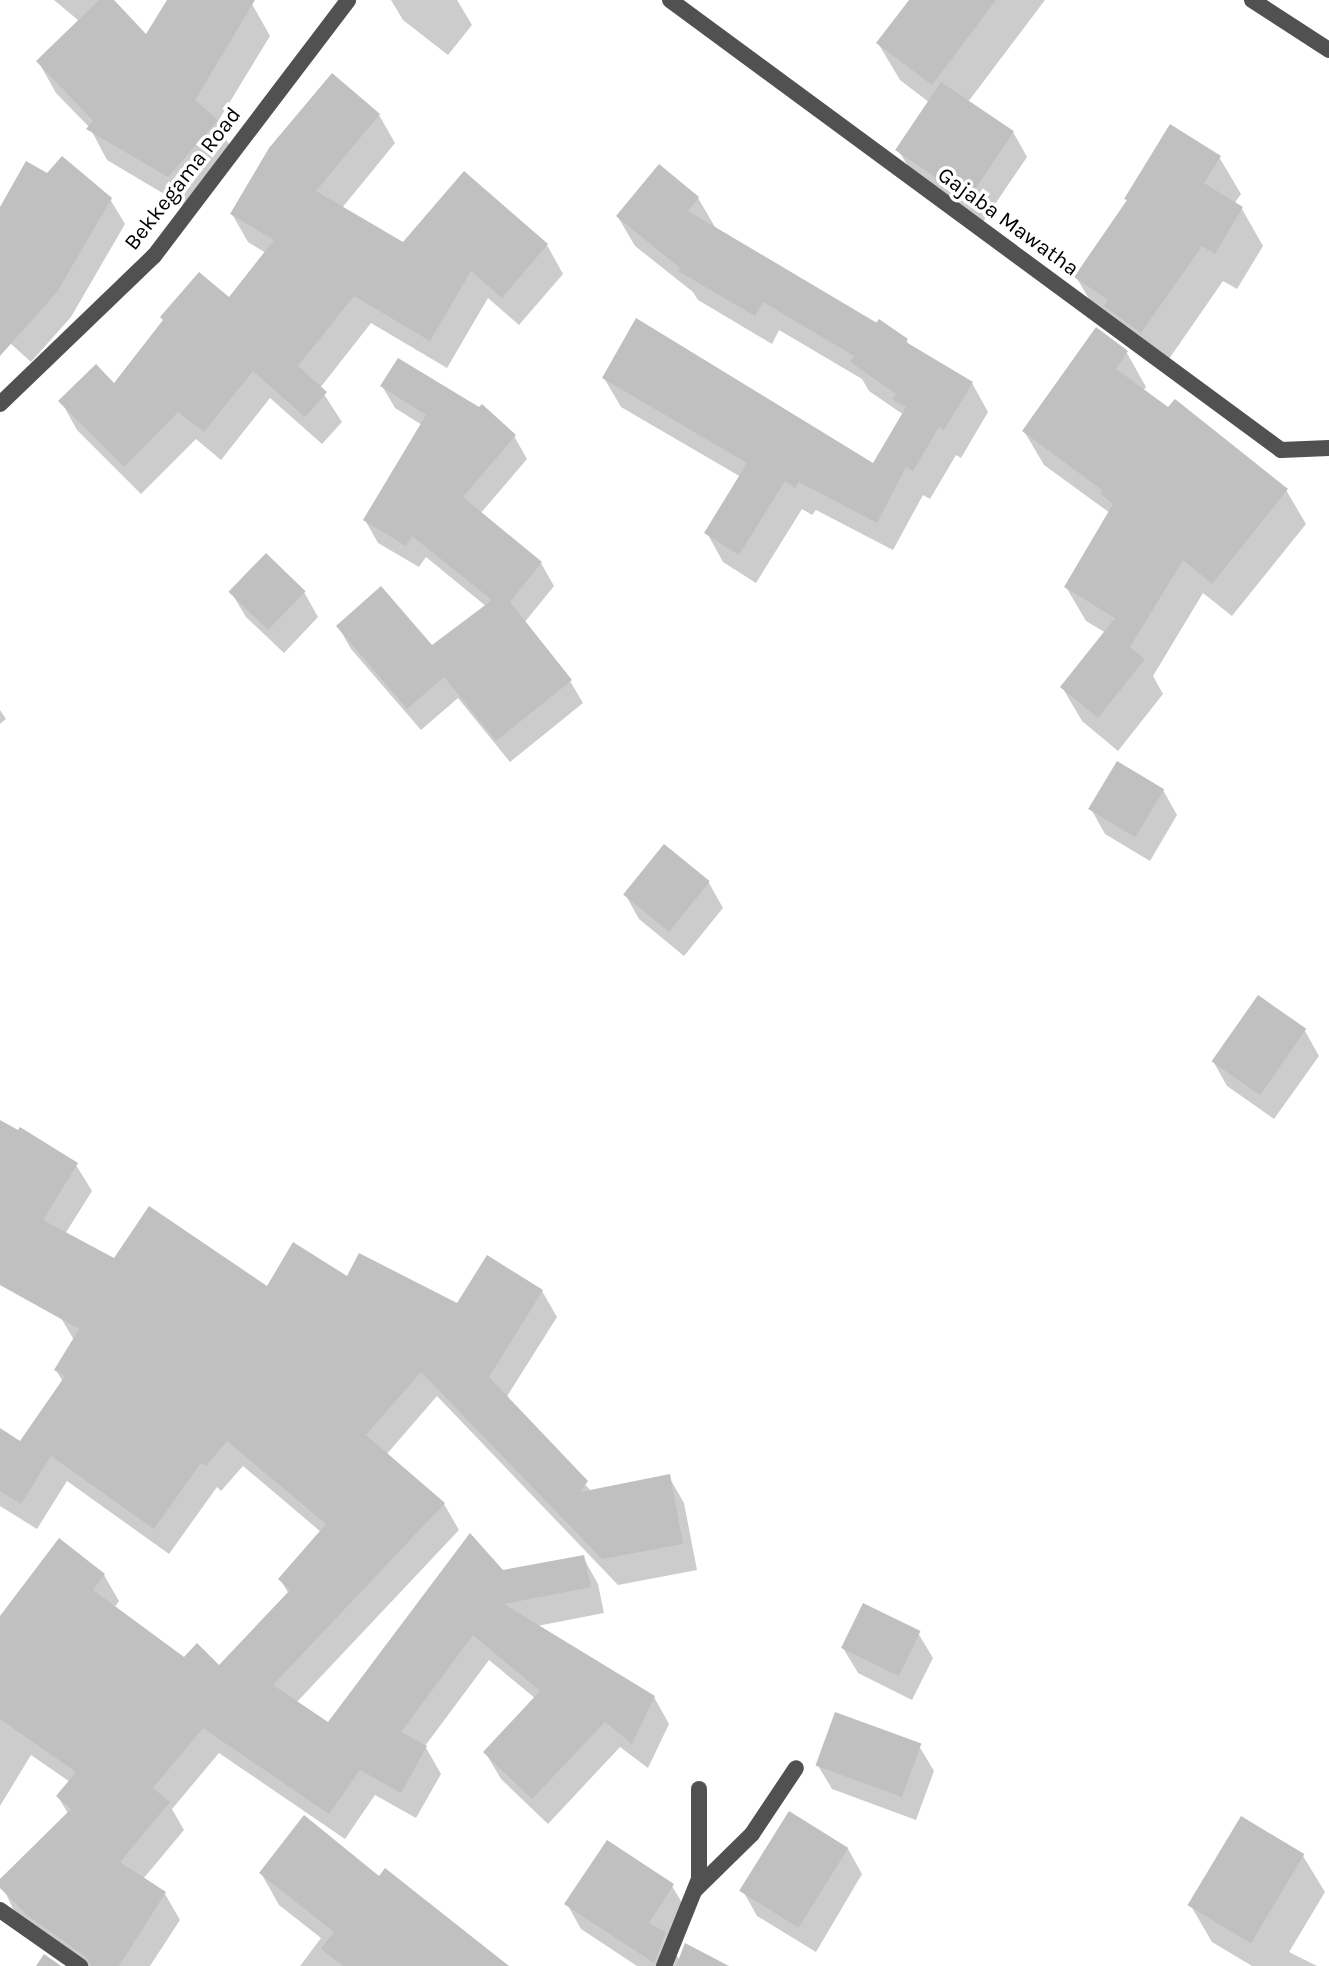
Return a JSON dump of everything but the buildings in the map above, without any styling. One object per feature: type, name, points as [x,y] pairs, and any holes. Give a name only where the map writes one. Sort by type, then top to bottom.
[{"type":"street","name":"Bekkegama Road","points":[[0,404],[154,256],[348,0]]},
{"type":"street","name":"Gajaba Mawatha","points":[[670,0],[1281,450],[1329,448]]},
{"type":"street","points":[[1252,0],[1329,50]]},
{"type":"street","points":[[694,1891],[752,1834],[796,1768]]},
{"type":"street","points":[[664,1966],[699,1879],[699,1789]]},
{"type":"street","points":[[0,1910],[80,1966]]}]
